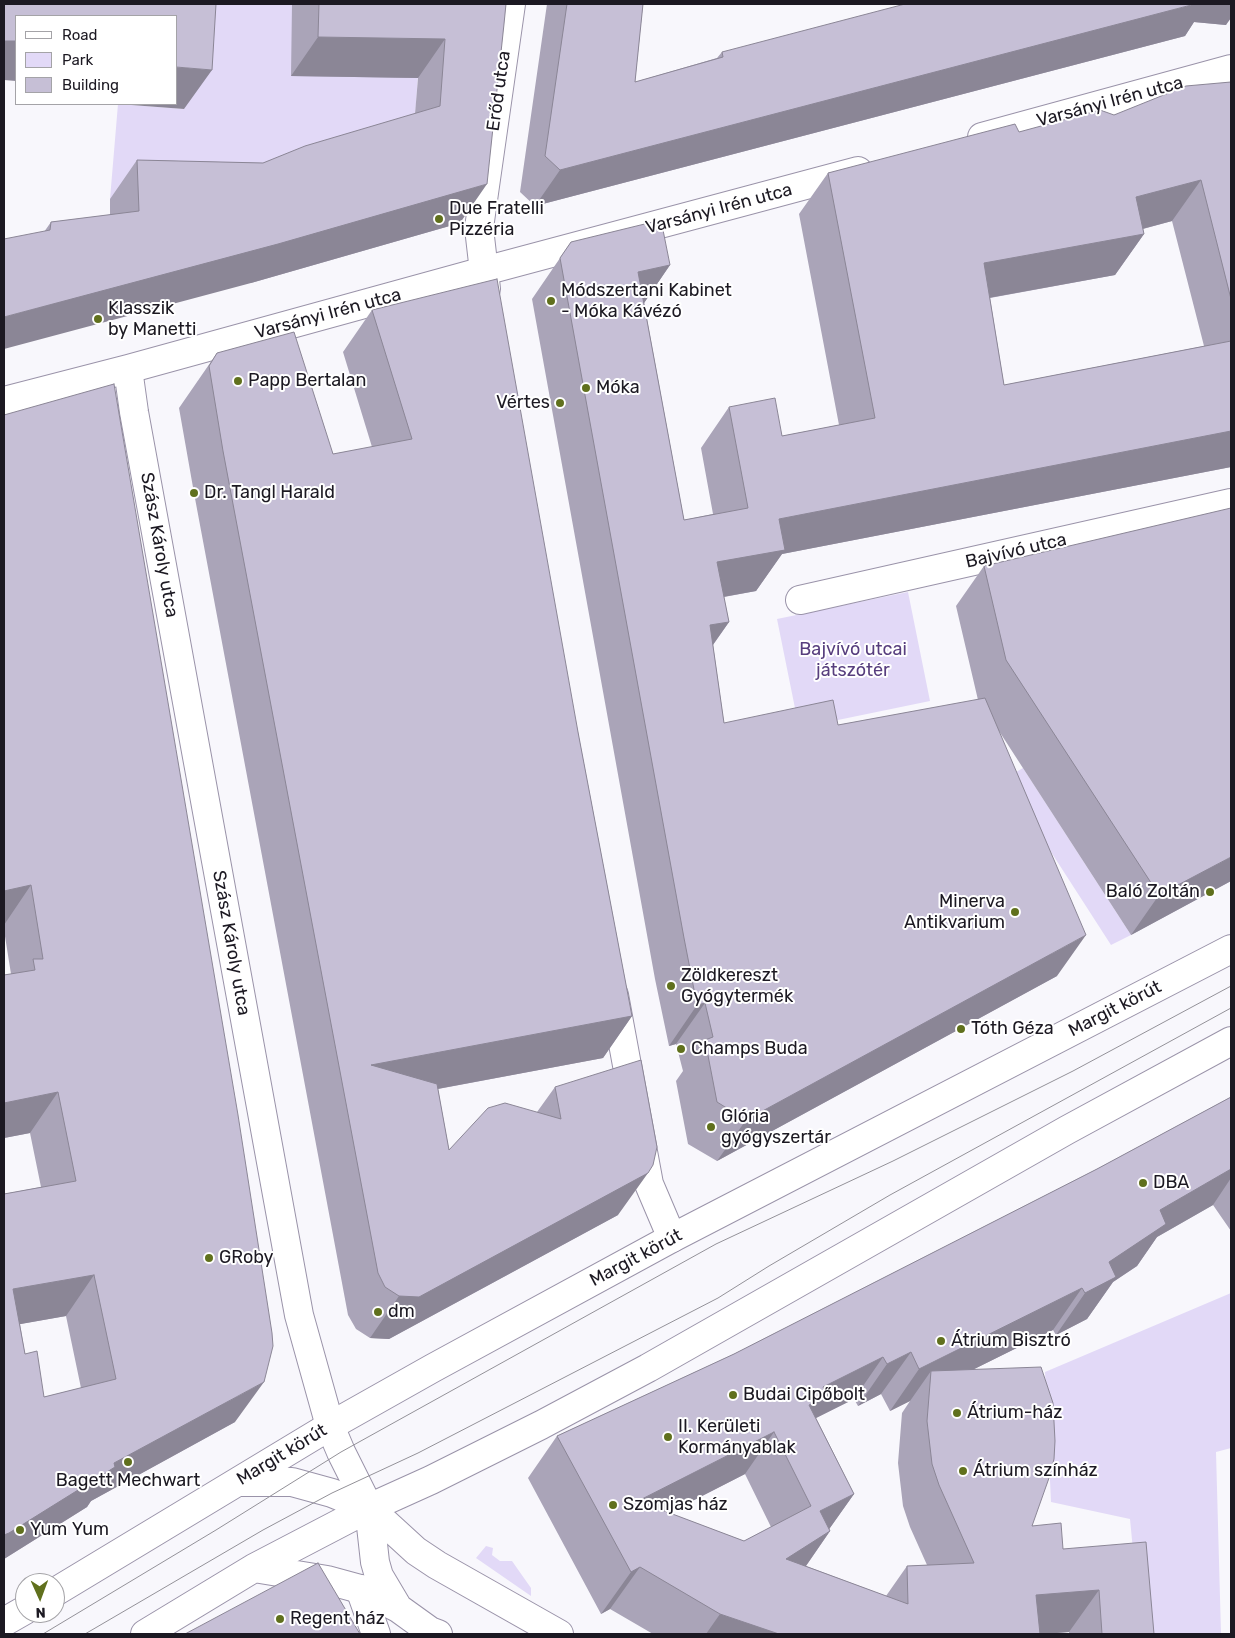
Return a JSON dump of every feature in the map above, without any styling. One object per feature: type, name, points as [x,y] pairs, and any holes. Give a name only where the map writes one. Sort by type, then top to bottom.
[{"type":"street","name":"Erőd utca","points":[[488,318],[479,228],[512,4]]},
{"type":"street","name":"Varsányi Irén utca","points":[[955,144],[1231,69]]},
{"type":"street","name":"Varsányi Irén utca","points":[[4,401],[484,280],[879,165]]},
{"type":"street","name":"Szász Károly utca","points":[[128,369],[136,422],[299,1315],[330,1426],[368,1508]]},
{"type":"street","name":"Bajvívó utca","points":[[800,600],[1231,503]]},
{"type":"street","name":"Margit körút","points":[[65,1586],[330,1426],[432,1368],[672,1238],[1231,949]]},
{"type":"street","points":[[609,970],[649,1184],[672,1238]]},
{"type":"street","points":[[145,1634],[254,1568],[368,1508],[431,1480],[532,1430],[648,1368],[1067,1130],[1231,1041]]},
{"type":"street","points":[[237,1482],[292,1482],[332,1493],[368,1508],[416,1551],[437,1565],[559,1634]]},
{"type":"street","points":[[368,1508],[375,1562],[379,1576],[398,1608]]},
{"type":"street","points":[[254,1568],[327,1580],[360,1589],[398,1608],[430,1631],[438,1634]]},
{"type":"street","points":[[360,1589],[376,1634]]},
{"type":"street","points":[[4,1622],[15,1616]]},
{"type":"green space","points":[[191,4],[293,4],[422,20],[413,145],[110,199],[118,105],[184,109]]},
{"type":"green space","name":"Bajvívó utcai játszótér","points":[[908,592],[930,701],[799,728],[777,619]]},
{"type":"green space","points":[[1023,768],[1131,935],[1111,945],[1004,779]]},
{"type":"green space","points":[[1231,1293],[1231,1448],[1216,1452],[1221,1634],[1141,1634],[1130,1519],[1051,1502],[1045,1372]]},
{"type":"green space","points":[[486,1546],[493,1548],[492,1555],[500,1561],[512,1561],[531,1588],[531,1596],[476,1558]]},
{"type":"building","points":[[4,4],[216,4],[212,70],[178,67],[178,15],[15,15],[15,41],[4,41]]},
{"type":"building","points":[[319,4],[506,4],[487,184],[278,244],[4,317],[4,239],[50,230],[51,222],[139,211],[137,160],[263,163],[305,146],[440,106],[445,39],[318,37]]},
{"type":"building","points":[[567,4],[643,4],[635,82],[723,57],[722,52],[905,4],[1195,4],[560,170],[545,156]]},
{"type":"building","points":[[1231,82],[1231,299],[1201,180],[1136,197],[1144,234],[984,263],[1004,385],[1231,341],[1231,431],[779,519],[785,550],[717,562],[729,622],[710,625],[724,723],[833,700],[838,725],[985,698],[1086,935],[746,1120],[717,1102],[705,1040],[713,1037],[705,1003],[697,1005],[560,258],[571,242],[661,220],[670,265],[638,272],[684,520],[748,508],[729,407],[775,398],[782,436],[875,418],[828,173],[1015,124],[1019,132],[1100,110],[1114,115],[1186,86]]},
{"type":"building","points":[[497,279],[578,732],[632,1016],[371,1065],[437,1084],[449,1150],[488,1108],[505,1103],[561,1119],[555,1087],[641,1060],[657,1147],[653,1165],[648,1173],[419,1297],[399,1296],[385,1287],[378,1273],[223,451],[209,366],[217,353],[294,332],[333,454],[412,439],[372,310]]},
{"type":"building","points":[[114,384],[238,1115],[273,1346],[264,1382],[114,1463],[115,1467],[4,1535],[4,1194],[76,1181],[58,1092],[4,1103],[4,975],[35,970],[33,959],[43,959],[31,885],[4,891],[4,415]],"holes":[[[94,1275],[116,1379],[44,1397],[37,1351],[25,1354],[13,1289]]]},
{"type":"building","points":[[1231,508],[1231,857],[1159,895],[1006,660],[984,566]]},
{"type":"building","points":[[1231,1097],[1231,1169],[1160,1210],[1166,1224],[1109,1262],[1116,1277],[1085,1293],[1082,1288],[919,1369],[911,1352],[887,1364],[883,1357],[823,1387],[827,1396],[809,1405],[854,1494],[820,1511],[830,1531],[786,1559],[908,1604],[907,1566],[974,1563],[939,1485],[932,1464],[927,1421],[931,1371],[1041,1367],[1053,1403],[1054,1459],[1032,1526],[1061,1523],[1063,1549],[1146,1542],[1154,1634],[1102,1634],[1099,1590],[1036,1595],[1040,1634],[779,1634],[720,1614],[640,1567],[631,1572],[557,1436],[734,1354],[1097,1169]],"holes":[[[774,1432],[811,1506],[744,1541],[638,1501]]]},
{"type":"building","points":[[318,1563],[360,1634],[185,1634]]},
{"type":"tram line","points":[[43,1634],[341,1452],[716,1244],[893,1161],[1073,1071],[1231,986]]},
{"type":"tram line","points":[[85,1634],[263,1530],[332,1493],[418,1453],[718,1298],[890,1195],[1231,1008]]},
{"type":"place","name":"Due Fratelli Pizzéria","points":[[439,219]]},
{"type":"place","name":"Módszertani Kabinet - Móka Kávézó","points":[[551,301]]},
{"type":"place","name":"Klasszik by Manetti","points":[[98,319]]},
{"type":"place","name":"Papp Bertalan","points":[[238,381]]},
{"type":"place","name":"Móka","points":[[586,388]]},
{"type":"place","name":"Vértes","points":[[560,403]]},
{"type":"place","name":"Dr. Tangl Harald","points":[[194,493]]},
{"type":"place","name":"Baló Zoltán","points":[[1210,892]]},
{"type":"place","name":"Minerva Antikvarium","points":[[1015,912]]},
{"type":"place","name":"Zöldkereszt Gyógytermék","points":[[671,986]]},
{"type":"place","name":"Tóth Géza","points":[[961,1029]]},
{"type":"place","name":"Champs Buda","points":[[681,1049]]},
{"type":"place","name":"Glória gyógyszertár","points":[[711,1127]]},
{"type":"place","name":"DBA","points":[[1143,1183]]},
{"type":"place","name":"GRoby","points":[[209,1258]]},
{"type":"place","name":"dm","points":[[378,1312]]},
{"type":"place","name":"Átrium Bisztró","points":[[941,1341]]},
{"type":"place","name":"Budai Cipőbolt","points":[[733,1395]]},
{"type":"place","name":"Átrium-ház","points":[[957,1413]]},
{"type":"place","name":"II. Kerületi Kormányablak","points":[[668,1437]]},
{"type":"place","name":"Bagett Mechwart","points":[[128,1462]]},
{"type":"place","name":"Átrium színház","points":[[963,1471]]},
{"type":"place","name":"Szomjas ház","points":[[613,1505]]},
{"type":"place","name":"Yum Yum","points":[[20,1530]]},
{"type":"place","name":"Regent ház","points":[[280,1619]]}]
